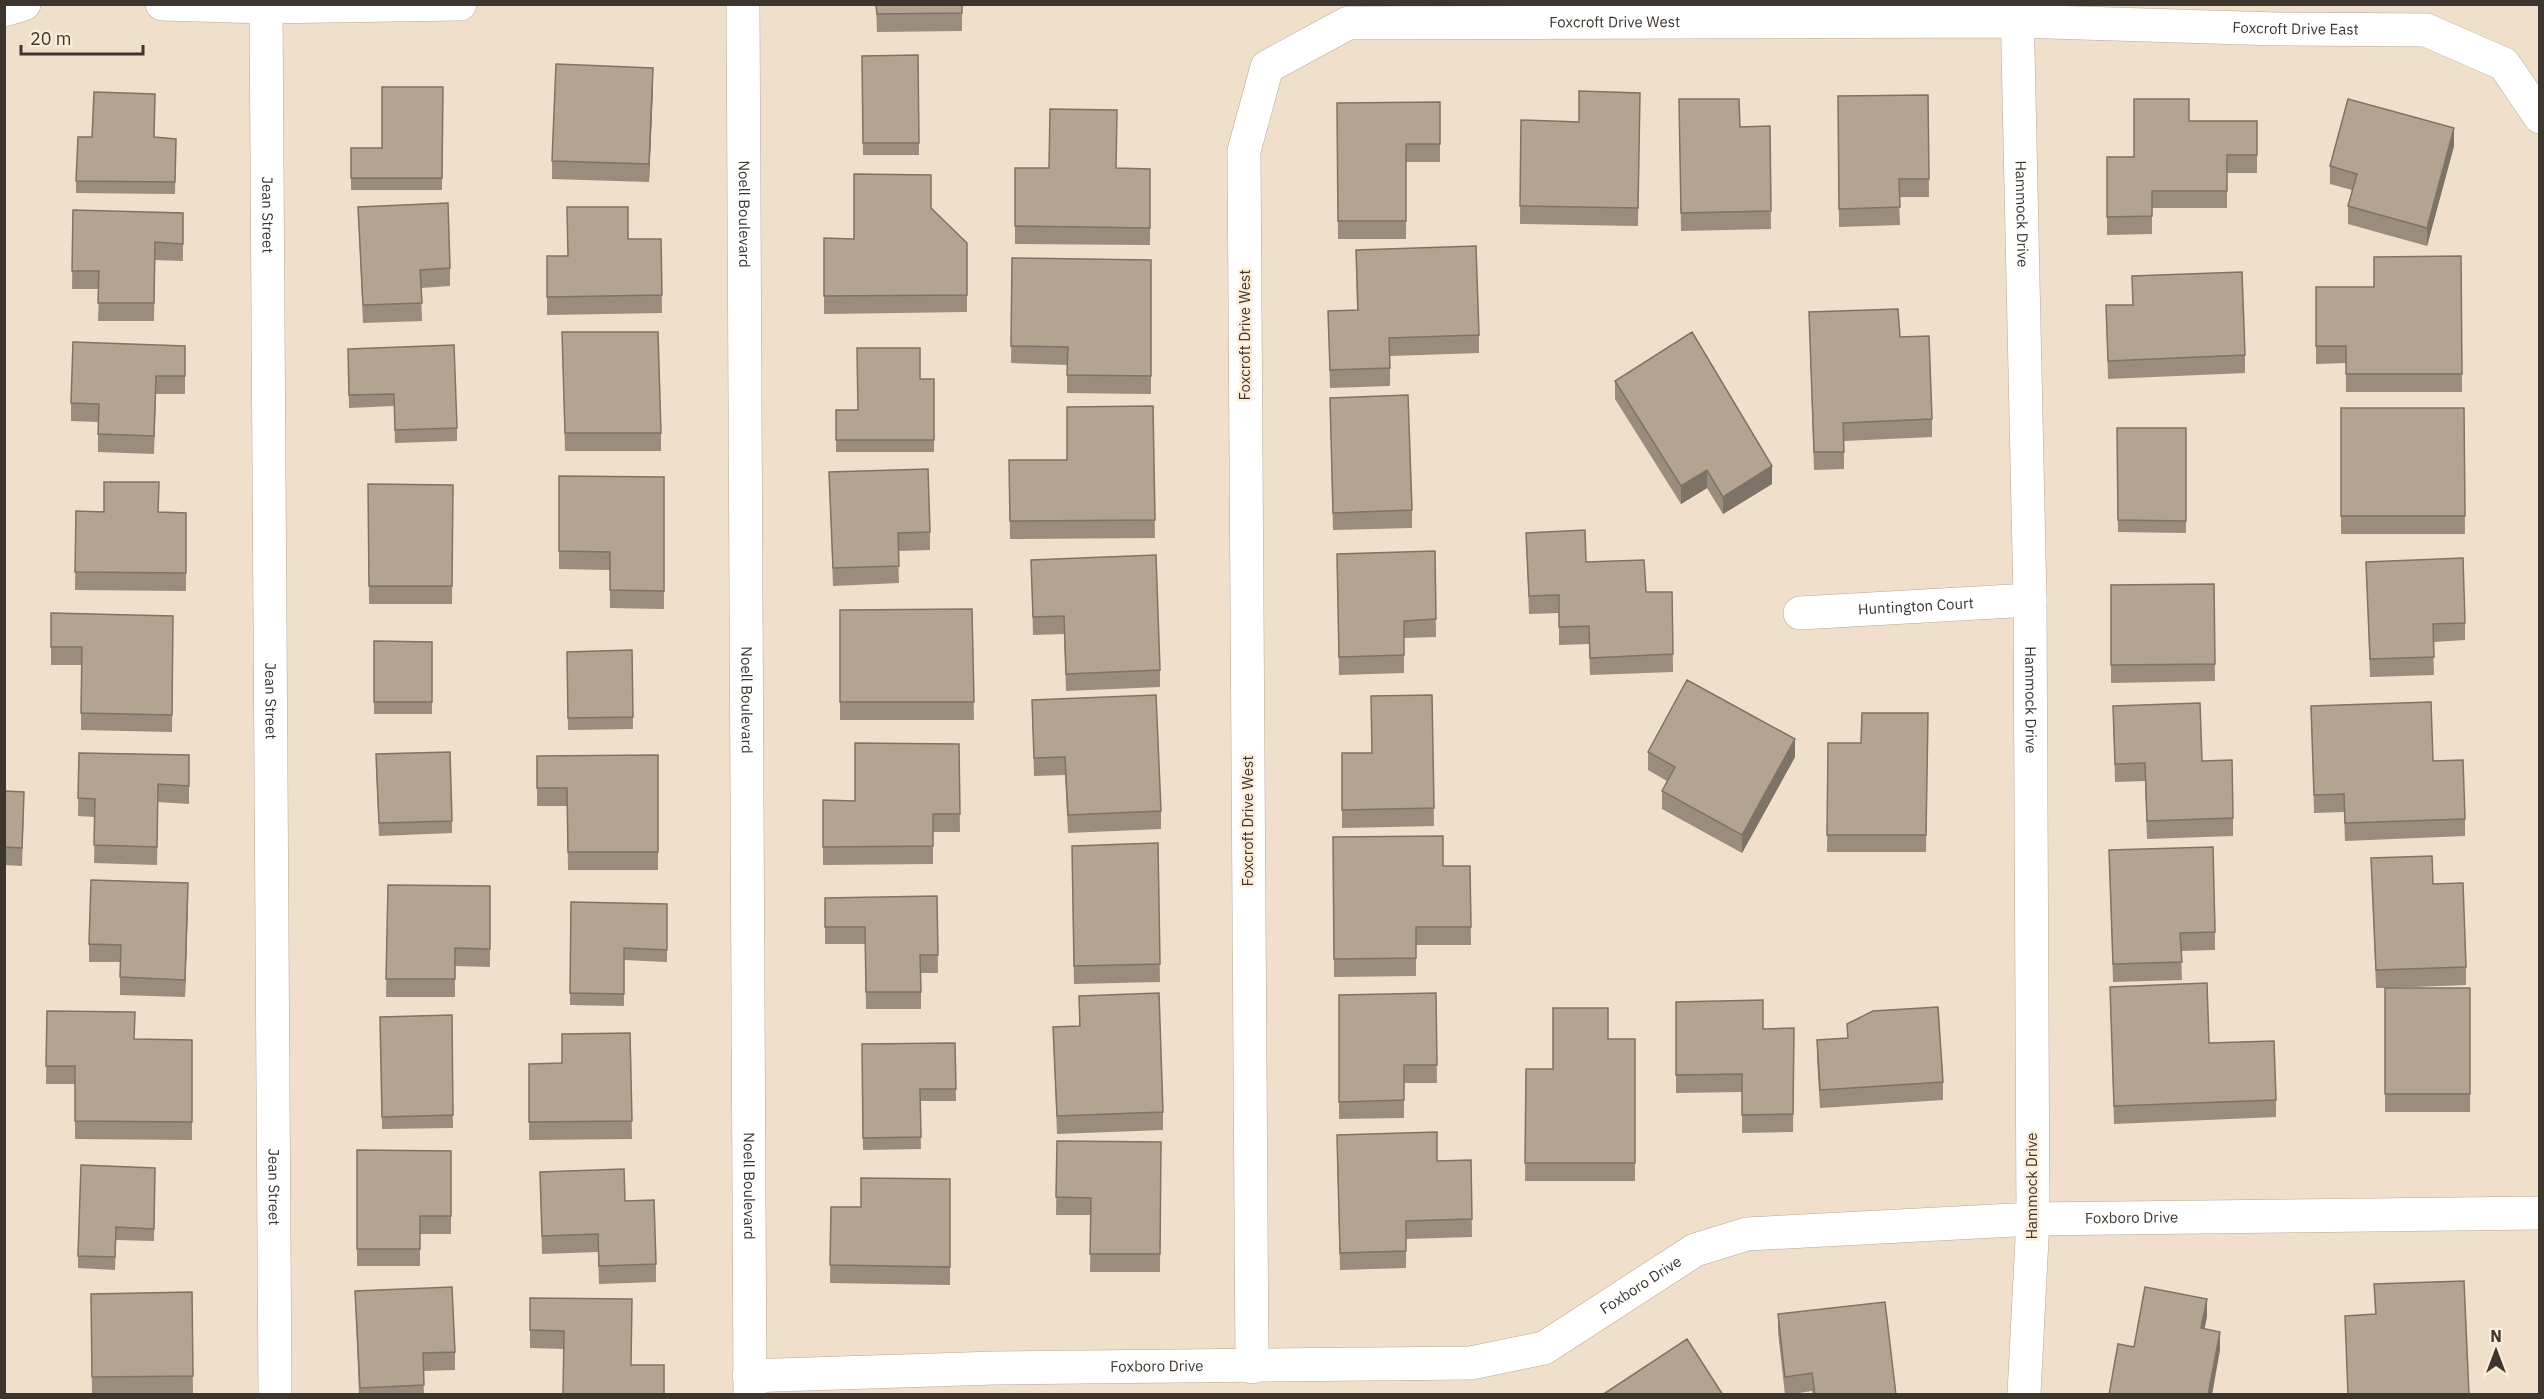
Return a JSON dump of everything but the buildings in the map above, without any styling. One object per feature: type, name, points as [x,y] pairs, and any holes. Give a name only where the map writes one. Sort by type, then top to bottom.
[{"type":"street","points":[[4,10],[24,4]]},
{"type":"street","points":[[162,4],[266,7],[460,4]]},
{"type":"street","name":"Noell Boulevard","points":[[743,4],[749,1385]]},
{"type":"street","name":"Jean Street","points":[[266,7],[275,1395]]},
{"type":"street","name":"Foxcroft Drive East","points":[[2017,13],[2277,29],[2426,30],[2504,64],[2540,117]]},
{"type":"street","name":"Hammock Drive","points":[[2017,13],[2030,600],[2034,1219],[2024,1395]]},
{"type":"street","name":"Foxcroft Drive West","points":[[1252,1367],[1244,152],[1267,67],[1348,23],[2017,13]]},
{"type":"street","name":"Huntington Court","points":[[1800,613],[2030,600]]},
{"type":"street","name":"Foxboro Drive","points":[[749,1385],[994,1368],[1471,1363],[1544,1348],[1695,1250],[1747,1233],[2034,1219],[2540,1213]]}]
